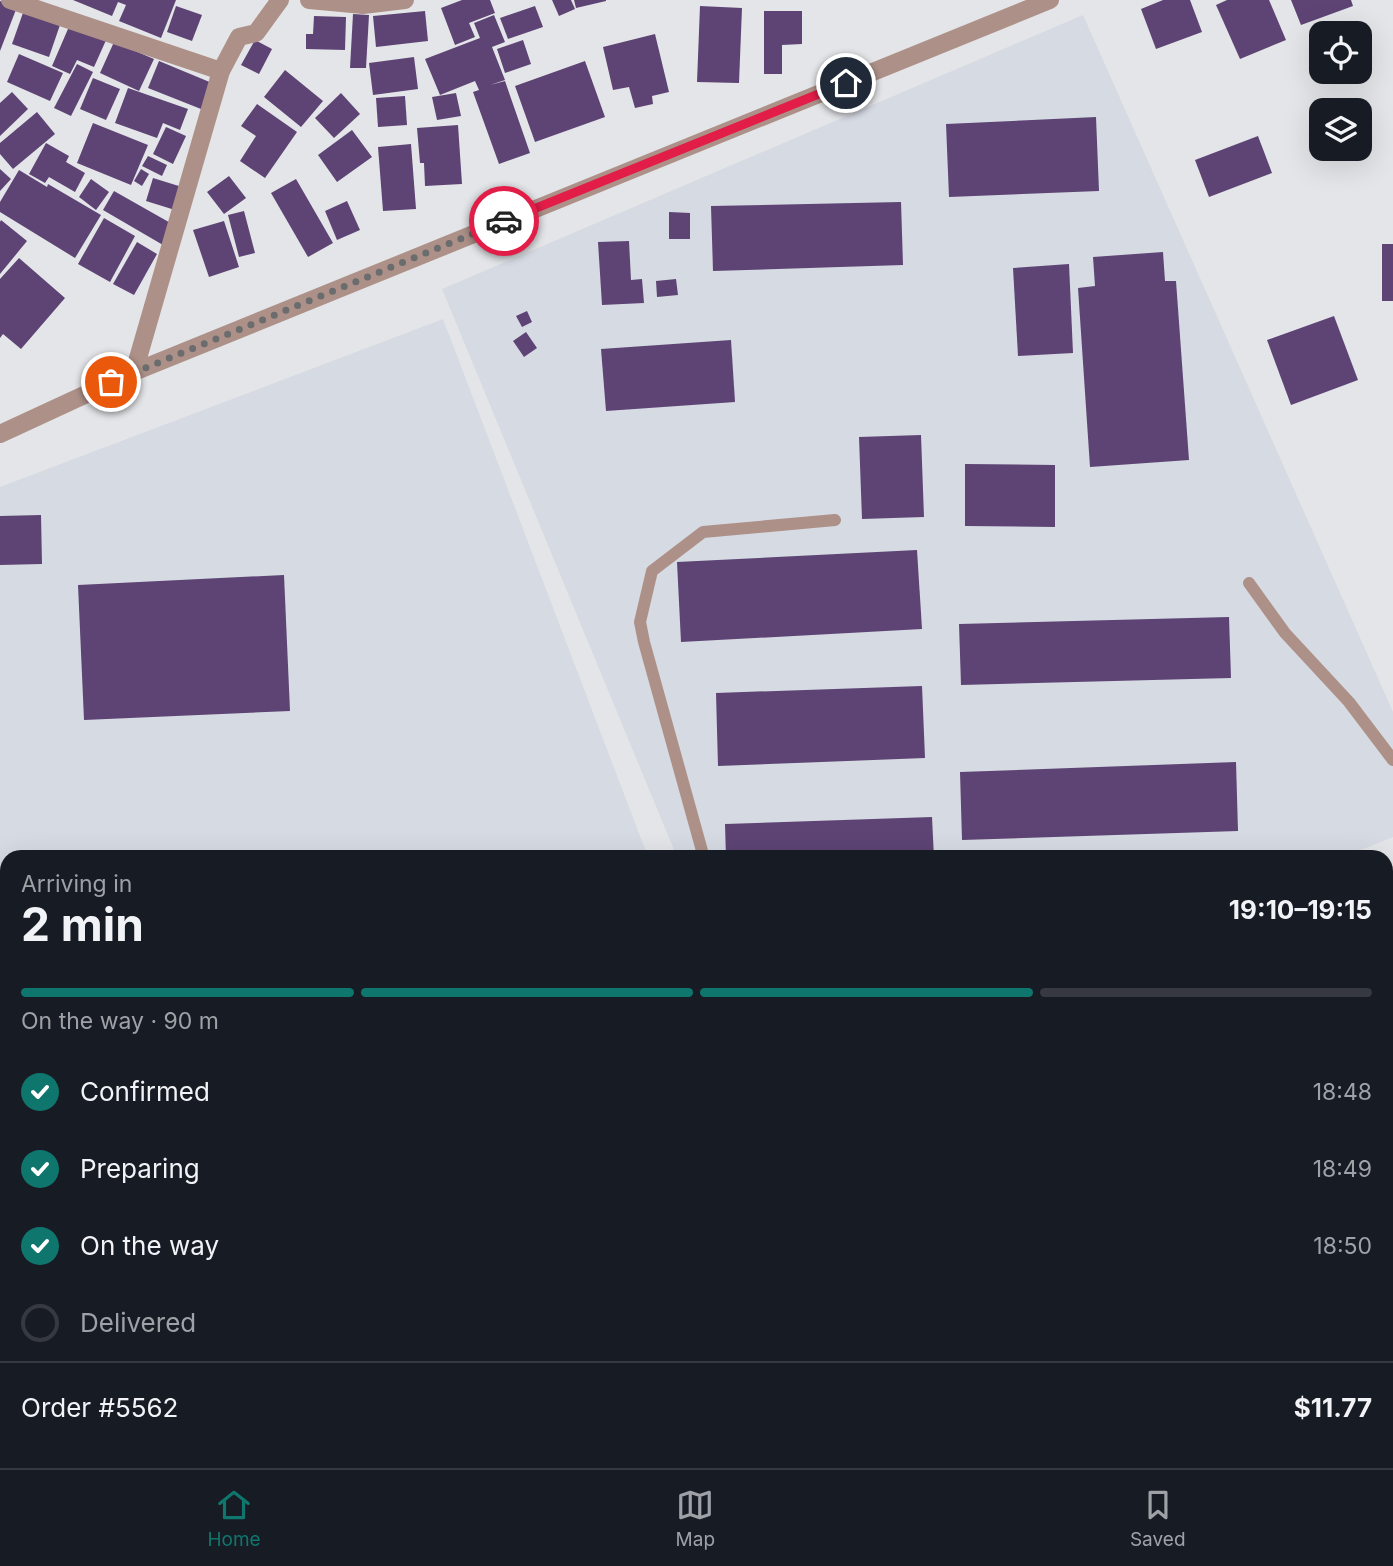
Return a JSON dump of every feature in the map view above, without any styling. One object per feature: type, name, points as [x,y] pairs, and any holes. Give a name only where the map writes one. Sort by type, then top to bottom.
[{"type":"street","points":[[10,0],[221,71]]},
{"type":"street","points":[[134,372],[221,71],[239,37],[256,33],[279,0]]},
{"type":"street","points":[[309,0],[363,5],[405,0]]},
{"type":"street","points":[[0,434],[134,372],[1050,0]]},
{"type":"lane","points":[[702,850],[640,622],[652,571],[703,532],[835,520]]},
{"type":"lane","points":[[1249,583],[1285,633],[1349,702],[1393,760]]},
{"type":"shaded area","points":[[1083,15],[1393,712],[1393,837],[1361,850],[674,850],[442,289]]},
{"type":"shaded area","points":[[443,319],[645,850],[0,850],[0,487]]},
{"type":"building","points":[[73,0],[176,0],[161,38],[119,21],[126,5],[118,2],[112,16]]},
{"type":"building","points":[[462,0],[490,0],[495,13],[469,23],[475,37],[455,45],[441,8]]},
{"type":"building","points":[[552,0],[571,0],[575,9],[559,16]]},
{"type":"building","points":[[574,0],[606,0],[606,1],[576,8]]},
{"type":"building","points":[[1163,0],[1190,0],[1202,32],[1156,49],[1141,9]]},
{"type":"building","points":[[1227,0],[1269,0],[1286,40],[1240,59],[1216,5]]},
{"type":"building","points":[[1291,0],[1351,0],[1353,6],[1301,25]]},
{"type":"building","points":[[0,1],[17,7],[0,51]]},
{"type":"building","points":[[176,6],[202,15],[192,41],[167,32]]},
{"type":"building","points":[[535,6],[543,27],[508,39],[500,18]]},
{"type":"building","points":[[700,6],[742,8],[739,83],[697,82]]},
{"type":"building","points":[[24,10],[61,22],[49,57],[12,44]]},
{"type":"building","points":[[425,11],[428,41],[376,47],[373,16]]},
{"type":"building","points":[[764,11],[802,11],[802,44],[782,45],[782,74],[764,74]]},
{"type":"building","points":[[353,14],[369,15],[366,68],[350,68]]},
{"type":"building","points":[[494,15],[505,42],[492,47],[505,80],[490,85],[505,81],[530,153],[499,164],[473,92],[479,90],[475,81],[440,95],[425,59],[480,38],[474,23]]},
{"type":"building","points":[[314,16],[346,17],[345,50],[306,49],[306,34],[313,34]]},
{"type":"building","points":[[71,22],[107,38],[94,67],[77,60],[70,74],[52,66]]},
{"type":"building","points":[[655,34],[669,92],[652,96],[653,104],[635,108],[629,87],[613,90],[603,47]]},
{"type":"building","points":[[255,40],[272,49],[259,74],[241,65]]},
{"type":"building","points":[[523,40],[531,64],[505,73],[497,49]]},
{"type":"building","points":[[114,42],[154,59],[139,91],[100,73]]},
{"type":"building","points":[[19,54],[63,73],[50,101],[7,82]]},
{"type":"building","points":[[414,57],[418,89],[373,95],[369,63]]},
{"type":"building","points":[[159,61],[212,83],[201,109],[148,88]]},
{"type":"building","points":[[585,61],[605,117],[535,142],[515,86]]},
{"type":"building","points":[[77,64],[93,72],[71,116],[54,108]]},
{"type":"building","points":[[285,70],[323,101],[301,127],[264,97]]},
{"type":"building","points":[[93,78],[120,89],[106,120],[80,109]]},
{"type":"building","points":[[128,88],[188,109],[180,130],[163,123],[157,138],[115,123]]},
{"type":"building","points":[[12,92],[28,109],[0,136],[0,103]]},
{"type":"building","points":[[341,93],[360,114],[334,138],[315,118]]},
{"type":"building","points":[[456,93],[461,116],[437,120],[432,97]]},
{"type":"building","points":[[405,96],[407,125],[378,127],[376,98]]},
{"type":"building","points":[[257,104],[297,132],[265,178],[240,161],[256,136],[241,126]]},
{"type":"building","points":[[37,112],[55,134],[13,169],[0,154],[0,143]]},
{"type":"building","points":[[1096,117],[1099,191],[949,197],[946,124]]},
{"type":"building","points":[[93,123],[148,145],[131,185],[77,163]]},
{"type":"building","points":[[458,125],[462,184],[425,186],[424,163],[420,163],[417,128]]},
{"type":"building","points":[[166,127],[186,136],[173,164],[153,154]]},
{"type":"building","points":[[352,130],[372,157],[337,182],[318,155]]},
{"type":"building","points":[[1258,136],[1272,173],[1209,197],[1195,160]]},
{"type":"building","points":[[46,143],[69,156],[66,162],[85,173],[75,192],[49,177],[45,183],[29,174]]},
{"type":"building","points":[[411,144],[416,209],[383,211],[378,147]]},
{"type":"building","points":[[148,156],[167,165],[162,176],[142,166]]},
{"type":"building","points":[[0,169],[11,179],[0,191]]},
{"type":"building","points":[[141,169],[149,174],[142,186],[134,181]]},
{"type":"building","points":[[19,170],[101,215],[75,258],[0,212],[0,202]]},
{"type":"building","points":[[229,176],[246,198],[224,214],[207,192]]},
{"type":"building","points":[[153,178],[182,187],[175,210],[146,201]]},
{"type":"building","points":[[91,179],[109,192],[96,210],[79,197]]},
{"type":"building","points":[[296,179],[333,243],[308,257],[271,193]]},
{"type":"building","points":[[114,191],[174,225],[163,245],[103,210]]},
{"type":"building","points":[[347,201],[360,230],[337,240],[325,211]]},
{"type":"building","points":[[901,202],[903,265],[713,271],[711,206]]},
{"type":"building","points":[[244,211],[255,253],[239,257],[228,215]]},
{"type":"building","points":[[669,212],[690,213],[690,239],[669,239]]},
{"type":"building","points":[[104,218],[135,236],[110,282],[78,264]]},
{"type":"building","points":[[1,220],[27,241],[0,274],[0,222]]},
{"type":"building","points":[[224,221],[239,267],[209,277],[193,230]]},
{"type":"building","points":[[629,241],[631,280],[642,279],[644,303],[602,305],[598,242]]},
{"type":"building","points":[[137,242],[157,254],[134,295],[113,284]]},
{"type":"building","points":[[1382,244],[1393,244],[1393,301],[1382,301]]},
{"type":"building","points":[[1163,252],[1165,281],[1176,281],[1189,460],[1090,467],[1078,288],[1095,286],[1093,257]]},
{"type":"building","points":[[19,258],[65,298],[21,349],[3,334],[0,338],[0,279]]},
{"type":"building","points":[[1069,264],[1073,353],[1018,356],[1013,268]]},
{"type":"building","points":[[676,279],[678,295],[657,297],[656,281]]},
{"type":"building","points":[[527,311],[532,322],[522,327],[516,316]]},
{"type":"building","points":[[1334,316],[1358,380],[1291,405],[1267,340]]},
{"type":"building","points":[[526,332],[537,348],[524,357],[513,341]]},
{"type":"building","points":[[731,340],[735,402],[606,411],[601,349]]},
{"type":"building","points":[[921,435],[924,517],[862,519],[859,437]]},
{"type":"building","points":[[965,464],[1055,465],[1055,527],[965,526]]},
{"type":"building","points":[[41,515],[42,564],[0,565],[0,516]]},
{"type":"building","points":[[917,550],[922,629],[681,642],[677,562]]},
{"type":"building","points":[[284,575],[290,711],[84,720],[78,585]]},
{"type":"building","points":[[1229,617],[1231,678],[961,685],[959,624]]},
{"type":"building","points":[[922,686],[925,758],[718,766],[716,693]]},
{"type":"building","points":[[1236,762],[1238,831],[962,840],[960,772]]},
{"type":"building","points":[[932,817],[934,850],[726,850],[725,824]]},
{"type":"way so far","points":[[111,382],[504,221]]},
{"type":"route","points":[[504,221],[846,83]]}]
